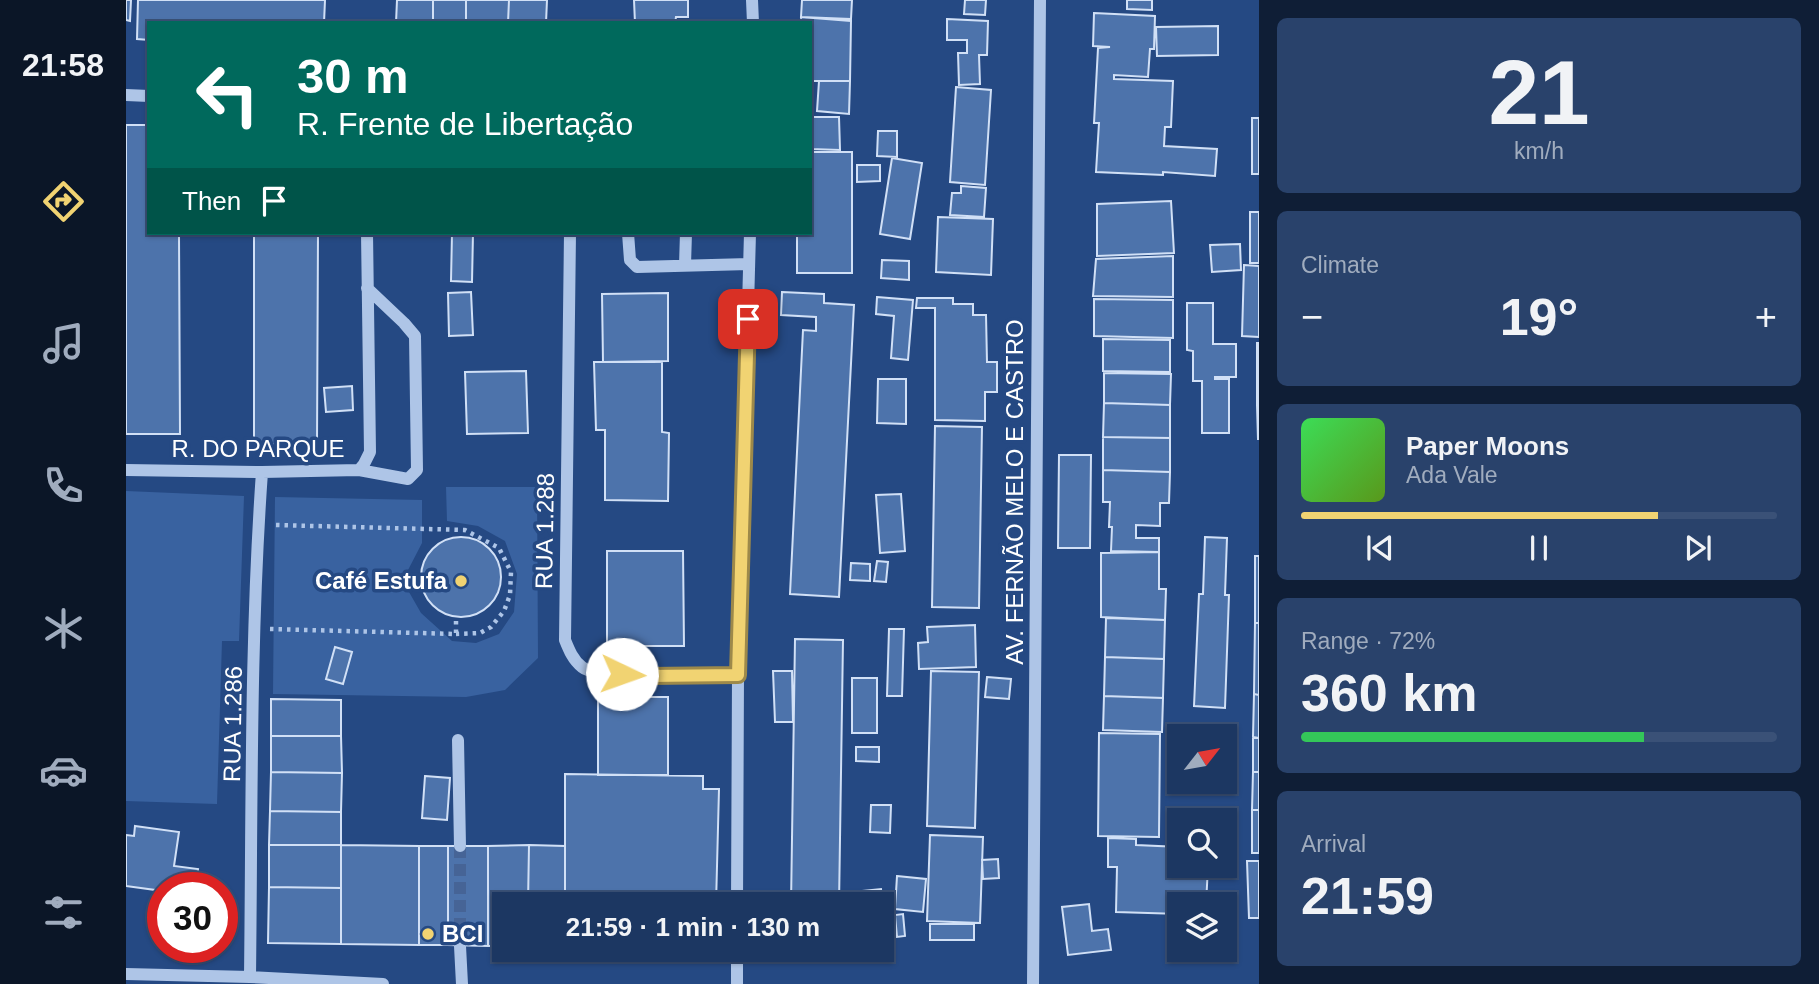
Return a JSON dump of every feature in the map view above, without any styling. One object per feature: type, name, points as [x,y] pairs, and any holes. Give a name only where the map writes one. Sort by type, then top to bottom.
[{"type":"street","points":[[752,0],[752,21]]},
{"type":"street","name":"AV. FERNÃO MELO E CASTRO","points":[[1033,984],[1040,0]]},
{"type":"street","points":[[126,95],[147,96]]},
{"type":"street","name":"R. DO PARQUE","points":[[126,470],[359,470],[370,452],[367,235]]},
{"type":"street","name":"RUA 1.288","points":[[570,235],[565,640],[572,656],[583,669],[597,673],[648,676],[738,675]]},
{"type":"street","points":[[628,235],[630,260],[637,267],[749,264]]},
{"type":"street","points":[[685,265],[686,235]]},
{"type":"street","points":[[737,892],[738,675],[750,235]]},
{"type":"street","points":[[359,470],[408,479],[417,470],[415,336],[367,288]]},
{"type":"street","name":"RUA 1.286","points":[[250,977],[255,629],[262,472]]},
{"type":"street","points":[[458,740],[460,846]]},
{"type":"street","points":[[460,946],[462,984]]},
{"type":"street","points":[[737,962],[737,984]]},
{"type":"street","points":[[126,974],[383,984]]},
{"type":"path","points":[[255,629],[480,633],[491,627],[504,611],[510,595],[511,572],[499,548],[465,530],[258,525]]},
{"type":"path","points":[[456,620],[456,634]]},
{"type":"shaded area","points":[[446,487],[537,487],[538,658],[505,690],[466,697],[273,694],[275,497],[422,500],[422,543],[407,572],[409,592],[421,613],[452,641],[476,643],[499,634],[514,612],[517,574],[505,541],[478,526],[447,521]]},
{"type":"shaded area","points":[[126,491],[244,496],[239,641],[222,641],[217,804],[126,801]]},
{"type":"building","points":[[126,0],[131,0],[130,21],[126,20]]},
{"type":"building","points":[[138,0],[325,0],[324,21],[147,21],[147,40],[137,39]]},
{"type":"building","points":[[397,0],[433,0],[433,21],[396,21]]},
{"type":"building","points":[[433,0],[466,0],[466,21],[433,21]]},
{"type":"building","points":[[466,0],[509,0],[508,21],[466,21]]},
{"type":"building","points":[[509,0],[547,0],[546,21],[508,21]]},
{"type":"building","points":[[634,0],[688,0],[688,17],[676,17],[675,21],[635,21]]},
{"type":"building","points":[[802,0],[852,0],[851,19],[801,17]]},
{"type":"building","points":[[965,0],[986,0],[985,15],[964,14]]},
{"type":"building","points":[[1127,0],[1152,0],[1152,10],[1127,9]]},
{"type":"building","points":[[1094,13],[1155,16],[1154,49],[1150,49],[1148,77],[1114,75],[1114,79],[1173,81],[1171,127],[1165,127],[1164,146],[1217,149],[1215,176],[1163,172],[1163,175],[1096,172],[1099,123],[1094,123],[1098,48],[1110,47],[1093,46]]},
{"type":"building","points":[[801,17],[851,21],[850,81],[812,81],[812,21],[801,21]]},
{"type":"building","points":[[947,19],[988,21],[987,55],[979,55],[980,84],[959,85],[958,53],[967,53],[967,40],[947,40]]},
{"type":"building","points":[[1218,26],[1218,55],[1157,56],[1156,27]]},
{"type":"building","points":[[819,81],[850,81],[849,114],[817,111]]},
{"type":"building","points":[[956,87],[991,90],[985,185],[950,182]]},
{"type":"building","points":[[812,117],[839,117],[840,150],[812,149]]},
{"type":"building","points":[[1252,118],[1259,118],[1259,174],[1252,174]]},
{"type":"building","points":[[126,125],[147,125],[147,235],[179,235],[180,434],[126,434]]},
{"type":"building","points":[[878,131],[897,131],[897,157],[877,156]]},
{"type":"building","points":[[812,152],[852,152],[852,273],[797,273],[797,235],[812,235]]},
{"type":"building","points":[[892,158],[922,163],[910,239],[880,234]]},
{"type":"building","points":[[857,165],[880,165],[880,181],[857,182]]},
{"type":"building","points":[[961,186],[986,188],[984,217],[950,215],[952,193],[961,193]]},
{"type":"building","points":[[1171,201],[1174,253],[1097,256],[1097,204]]},
{"type":"building","points":[[1250,212],[1259,212],[1259,263],[1250,263]]},
{"type":"building","points":[[938,217],[993,219],[991,275],[936,272]]},
{"type":"building","points":[[254,235],[318,235],[317,444],[254,444]]},
{"type":"building","points":[[452,235],[473,235],[472,282],[451,281]]},
{"type":"building","points":[[1240,244],[1241,270],[1212,272],[1210,245]]},
{"type":"building","points":[[1173,256],[1173,297],[1093,296],[1096,259]]},
{"type":"building","points":[[882,260],[909,261],[909,280],[881,278]]},
{"type":"building","points":[[1244,265],[1259,266],[1259,337],[1242,336]]},
{"type":"building","points":[[471,292],[473,335],[449,336],[448,293]]},
{"type":"building","points":[[782,292],[824,294],[824,303],[854,305],[839,597],[790,594],[803,330],[816,331],[816,317],[781,315]]},
{"type":"building","points":[[668,293],[668,361],[603,362],[602,294]]},
{"type":"building","points":[[877,297],[913,300],[908,360],[891,358],[894,316],[876,314]]},
{"type":"building","points":[[917,298],[953,298],[953,304],[973,304],[973,315],[986,315],[987,362],[997,362],[997,392],[985,392],[985,421],[935,420],[935,308],[916,308]]},
{"type":"building","points":[[1094,299],[1173,300],[1173,338],[1094,336]]},
{"type":"building","points":[[1187,303],[1213,303],[1213,344],[1236,344],[1236,377],[1215,377],[1229,379],[1229,433],[1202,433],[1202,381],[1193,381],[1193,351],[1187,350]]},
{"type":"building","points":[[1103,339],[1170,340],[1170,372],[1103,371]]},
{"type":"building","points":[[1259,343],[1259,374],[1257,374]]},
{"type":"building","points":[[594,362],[662,362],[662,432],[669,433],[668,501],[605,500],[605,430],[596,430]]},
{"type":"building","points":[[526,371],[528,433],[467,434],[465,372]]},
{"type":"building","points":[[1104,373],[1171,374],[1170,405],[1104,403]]},
{"type":"building","points":[[1259,374],[1259,405],[1257,405]]},
{"type":"building","points":[[878,379],[906,379],[906,424],[877,423]]},
{"type":"building","points":[[352,386],[353,410],[326,412],[324,388]]},
{"type":"building","points":[[1104,403],[1170,405],[1170,438],[1103,437]]},
{"type":"building","points":[[1259,405],[1259,439],[1258,439]]},
{"type":"building","points":[[935,426],[982,427],[979,608],[932,607]]},
{"type":"building","points":[[1103,437],[1170,438],[1170,472],[1103,470]]},
{"type":"building","points":[[1059,455],[1091,455],[1090,548],[1058,548]]},
{"type":"building","points":[[1103,470],[1170,472],[1169,503],[1160,503],[1160,526],[1136,525],[1136,538],[1159,538],[1159,552],[1111,551],[1110,502],[1103,502]]},
{"type":"building","points":[[901,494],[905,551],[880,553],[876,495]]},
{"type":"building","name":"Café Estufa","points":[[461,537],[476,540],[489,549],[498,562],[501,577],[498,592],[489,605],[476,614],[461,617],[446,614],[433,605],[424,592],[421,577],[424,562],[433,549],[446,540]]},
{"type":"building","points":[[1205,537],[1227,538],[1225,595],[1229,595],[1225,708],[1194,706],[1199,594],[1203,594]]},
{"type":"building","points":[[607,551],[683,551],[684,646],[607,646]]},
{"type":"building","points":[[1159,552],[1159,589],[1166,589],[1165,620],[1101,617],[1101,553]]},
{"type":"building","points":[[1255,556],[1259,556],[1259,623],[1255,623]]},
{"type":"building","points":[[877,561],[888,562],[886,582],[874,581]]},
{"type":"building","points":[[851,563],[870,564],[870,581],[850,580]]},
{"type":"building","points":[[1106,618],[1165,620],[1164,659],[1105,657]]},
{"type":"building","points":[[1255,623],[1259,623],[1259,695],[1254,694]]},
{"type":"building","points":[[975,625],[976,667],[919,669],[918,643],[928,642],[927,627]]},
{"type":"building","points":[[889,629],[904,629],[902,696],[887,696]]},
{"type":"building","points":[[795,639],[843,640],[839,892],[791,892]]},
{"type":"building","points":[[335,647],[352,652],[343,684],[326,679]]},
{"type":"building","points":[[1105,657],[1164,659],[1163,698],[1104,696]]},
{"type":"building","points":[[773,671],[792,671],[793,722],[775,722]]},
{"type":"building","points":[[931,671],[979,672],[975,828],[927,826]]},
{"type":"building","points":[[987,677],[1011,679],[1009,699],[985,697]]},
{"type":"building","points":[[852,678],[877,678],[877,733],[852,733]]},
{"type":"building","points":[[1254,694],[1259,695],[1259,738],[1253,737]]},
{"type":"building","points":[[1104,696],[1163,698],[1162,732],[1103,730]]},
{"type":"building","points":[[598,697],[668,697],[668,775],[598,775]]},
{"type":"building","points":[[271,699],[341,700],[341,736],[271,736]]},
{"type":"building","points":[[1099,733],[1160,734],[1159,837],[1098,836]]},
{"type":"building","points":[[271,736],[341,736],[342,773],[271,772]]},
{"type":"building","points":[[1253,737],[1259,738],[1259,772],[1253,772]]},
{"type":"building","points":[[856,747],[879,747],[879,762],[856,761]]},
{"type":"building","points":[[271,772],[342,773],[341,812],[270,811]]},
{"type":"building","points":[[1253,772],[1259,772],[1259,810],[1252,810]]},
{"type":"building","points":[[565,774],[703,776],[703,789],[719,789],[716,892],[565,892]]},
{"type":"building","points":[[425,776],[450,778],[447,820],[422,818]]},
{"type":"building","points":[[871,805],[891,805],[890,833],[870,832]]},
{"type":"building","points":[[1252,810],[1259,810],[1259,853],[1252,853]]},
{"type":"building","points":[[270,811],[341,812],[341,845],[269,845]]},
{"type":"building","points":[[135,826],[179,832],[174,866],[198,869],[198,872],[147,872],[147,889],[126,886],[126,835],[134,836]]},
{"type":"building","points":[[930,835],[983,837],[980,923],[927,921]]},
{"type":"building","points":[[1108,838],[1136,839],[1136,845],[1167,846],[1167,878],[1207,878],[1207,892],[1167,892],[1167,914],[1116,912],[1117,867],[1108,867]]},
{"type":"building","points":[[269,845],[341,845],[341,888],[269,887]]},
{"type":"building","points":[[341,845],[419,846],[419,945],[341,944]]},
{"type":"building","points":[[529,845],[565,846],[565,892],[528,892]]},
{"type":"building","points":[[529,845],[528,892],[492,892],[492,946],[488,946],[488,846]]},
{"type":"building","points":[[419,846],[448,846],[448,945],[419,945]]},
{"type":"building","points":[[448,846],[488,846],[488,946],[448,945]]},
{"type":"building","points":[[998,859],[999,878],[983,879],[982,860]]},
{"type":"building","points":[[1247,861],[1259,861],[1259,918],[1249,918]]},
{"type":"building","points":[[897,876],[926,879],[923,912],[895,909]]},
{"type":"building","points":[[269,887],[341,888],[341,944],[268,943]]},
{"type":"building","points":[[881,889],[881,892],[863,892]]},
{"type":"building","points":[[1089,904],[1092,931],[1108,929],[1111,950],[1068,955],[1062,907]]},
{"type":"building","points":[[903,914],[905,936],[897,937],[895,915]]},
{"type":"building","points":[[930,924],[974,924],[974,940],[930,940]]},
{"type":"tunnel","points":[[460,846],[460,946]]},
{"type":"place","name":"Café Estufa","points":[[461,581]]},
{"type":"place","name":"BCI","points":[[428,934]]},
{"type":"route","points":[[622,674],[738,675],[748,319]]}]
